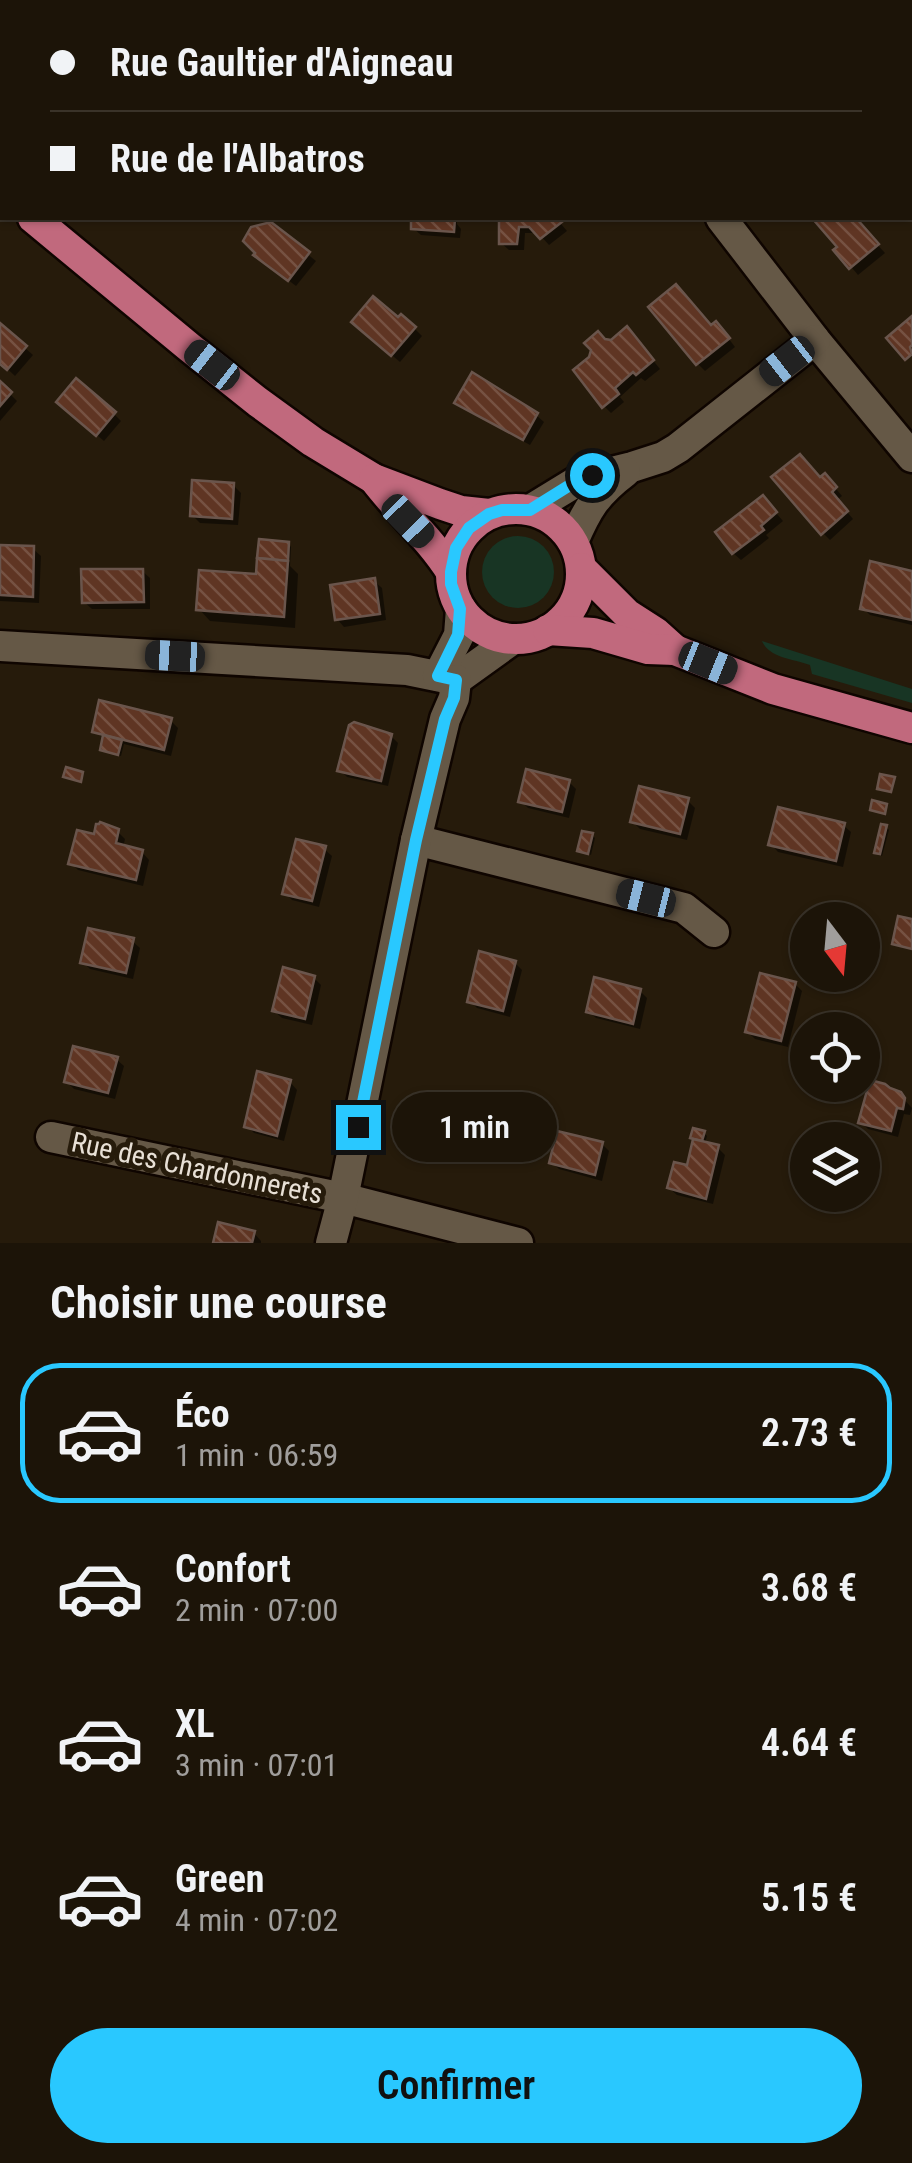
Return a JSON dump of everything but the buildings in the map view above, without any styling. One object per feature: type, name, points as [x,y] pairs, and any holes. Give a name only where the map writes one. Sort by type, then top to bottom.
[{"type":"main road","points":[[35,220],[258,402],[374,480],[461,511],[489,514],[516,508],[555,521],[577,555],[627,614],[675,650]]},
{"type":"main road","points":[[374,480],[451,572]]},
{"type":"main road","points":[[489,514],[462,538],[451,572],[460,609],[489,633],[513,638],[537,635],[563,619],[580,586],[577,555]]},
{"type":"main road","points":[[548,630],[593,632],[648,649],[675,650],[774,689],[912,728]]},
{"type":"street","points":[[723,220],[912,457]]},
{"type":"street","points":[[530,510],[578,480],[632,467],[678,448],[815,340]]},
{"type":"street","points":[[577,555],[588,507],[632,467]]},
{"type":"street","points":[[331,1243],[416,840],[445,719],[454,698],[447,678],[460,609]]},
{"type":"street","points":[[0,646],[407,670],[447,678],[513,638]]},
{"type":"street","points":[[416,840],[684,908],[714,932]]},
{"type":"street","name":"Rue des Chardonnerets","points":[[51,1136],[343,1198],[518,1243]]},
{"type":"green space","points":[[518,536],[544,546],[554,572],[544,598],[518,608],[492,598],[482,572],[492,546]]},
{"type":"green space","points":[[762,641],[912,689],[912,703],[812,674],[810,665],[776,654]]},
{"type":"route","points":[[358,1127],[416,840],[445,719],[454,698],[456,680],[438,676],[458,635],[460,609],[451,584],[456,548],[469,528],[489,514],[516,508],[530,510],[592,475]]}]
